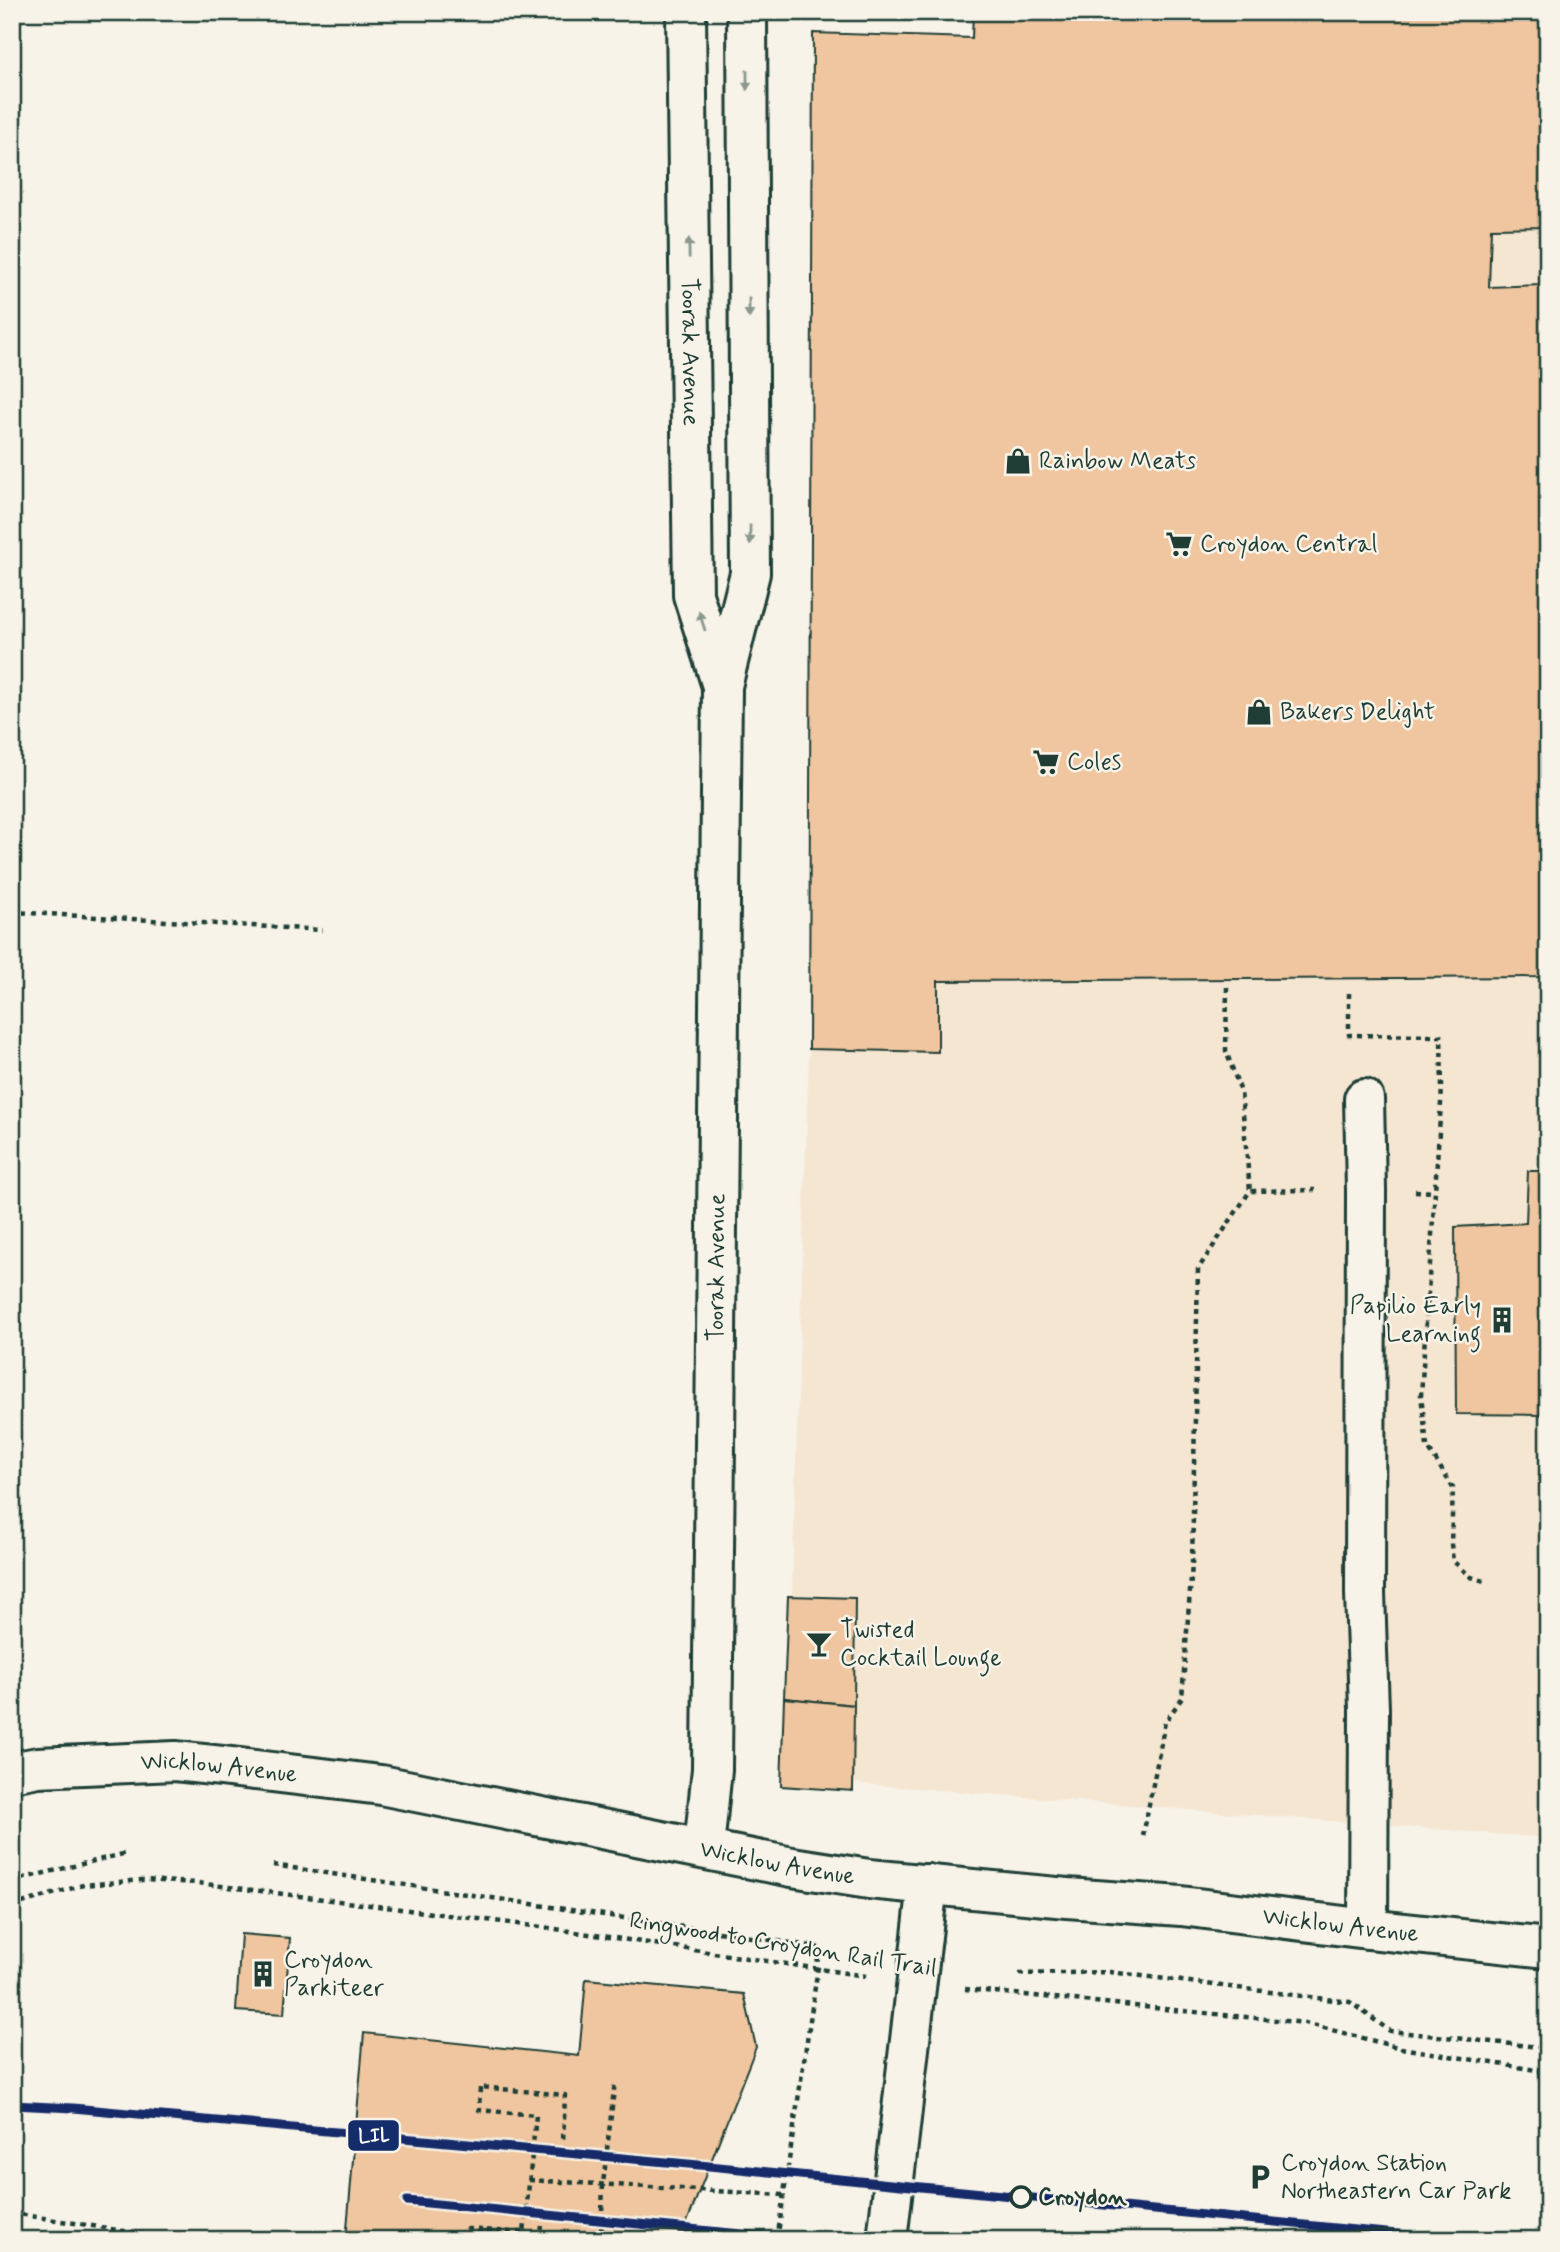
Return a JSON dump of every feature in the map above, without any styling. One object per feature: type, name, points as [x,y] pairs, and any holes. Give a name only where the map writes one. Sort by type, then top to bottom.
[{"type":"street","name":"Toorak Avenue","points":[[686,12],[693,595],[722,686]]},
{"type":"street","name":"Toorak Avenue","points":[[704,1848],[712,1769],[722,686],[750,573],[747,12]]},
{"type":"street","points":[[1364,1099],[1367,1929]]},
{"type":"street","name":"Wicklow Avenue","points":[[12,1772],[38,1766],[175,1761],[222,1766],[381,1785],[801,1869],[869,1879],[1181,1906],[1548,1948]]},
{"type":"street","points":[[887,2240],[928,1884]]},
{"type":"path","points":[[12,912],[322,930]]},
{"type":"path","points":[[1143,1836],[1164,1722],[1182,1698],[1192,1564],[1198,1269],[1250,1191],[1241,1092],[1226,1051],[1227,987]]},
{"type":"path","points":[[1349,993],[1349,1035],[1441,1036],[1442,1088],[1421,1395],[1427,1446],[1453,1488],[1453,1561],[1471,1577],[1484,1581]]},
{"type":"path","points":[[1250,1191],[1433,1192]]},
{"type":"path","points":[[12,1881],[127,1853]]},
{"type":"path","points":[[273,1865],[817,1947],[818,1967],[777,2240]]},
{"type":"path","name":"Ringwood to Croydon Rail Trail","points":[[12,1906],[83,1885],[143,1880],[198,1883],[549,1928],[818,1967],[916,1985],[1305,2023],[1401,2048],[1548,2072]]},
{"type":"path","points":[[1019,1974],[1110,1972],[1350,2001],[1390,2031],[1548,2048]]},
{"type":"path","points":[[601,2240],[603,2184],[615,2081]]},
{"type":"path","points":[[467,2240],[468,2229],[524,2233],[536,2115],[479,2110],[480,2087],[565,2092],[562,2142]]},
{"type":"path","points":[[529,2180],[783,2195]]},
{"type":"path","points":[[12,2213],[180,2240]]},
{"type":"path","points":[[540,2240],[541,2226]]},
{"type":"path","points":[[601,2240],[602,2232]]},
{"type":"shaded area","name":"Croydon Central","points":[[973,12],[1548,12],[1548,1838],[786,1778],[809,1049],[972,38]]},
{"type":"building","name":"Croydon Central","points":[[973,12],[1548,12],[1548,227],[1491,228],[1489,287],[1540,285],[1541,269],[1548,269],[1548,977],[938,981],[938,1052],[809,1049],[813,33],[972,38]]},
{"type":"building","name":"Papilio Early Learning","points":[[1528,1171],[1548,1171],[1548,1415],[1456,1414],[1455,1227],[1526,1223]]},
{"type":"building","points":[[788,1596],[855,1598],[854,1705],[784,1698]]},
{"type":"building","points":[[784,1698],[854,1705],[853,1791],[781,1786]]},
{"type":"building","name":"Croydon Parkiteer","points":[[241,1934],[290,1938],[284,2014],[236,2011]]},
{"type":"building","points":[[586,1979],[744,1994],[756,2047],[680,2240],[346,2240],[364,2033],[579,2056]]},
{"type":"transit line","name":"LIL","points":[[12,2105],[73,2108],[699,2165],[1457,2240]]},
{"type":"transit line","name":"LIL","points":[[407,2201],[801,2240]]},
{"type":"place","name":"Rainbow Meats","points":[[1018,461]]},
{"type":"place","name":"Croydon Central","points":[[1179,544]]},
{"type":"place","name":"Bakers Delight","points":[[1259,712]]},
{"type":"place","name":"Coles","points":[[1046,762]]},
{"type":"place","name":"Papilio Early Learning","points":[[1502,1320]]},
{"type":"place","name":"Twisted Cocktail Lounge","points":[[819,1644]]},
{"type":"place","name":"Croydon Parkiteer","points":[[263,1974]]},
{"type":"place","name":"Croydon Station Northeastern Car Park","points":[[1260,2177]]},
{"type":"place","name":"Croydon","points":[[1021,2197]]}]
